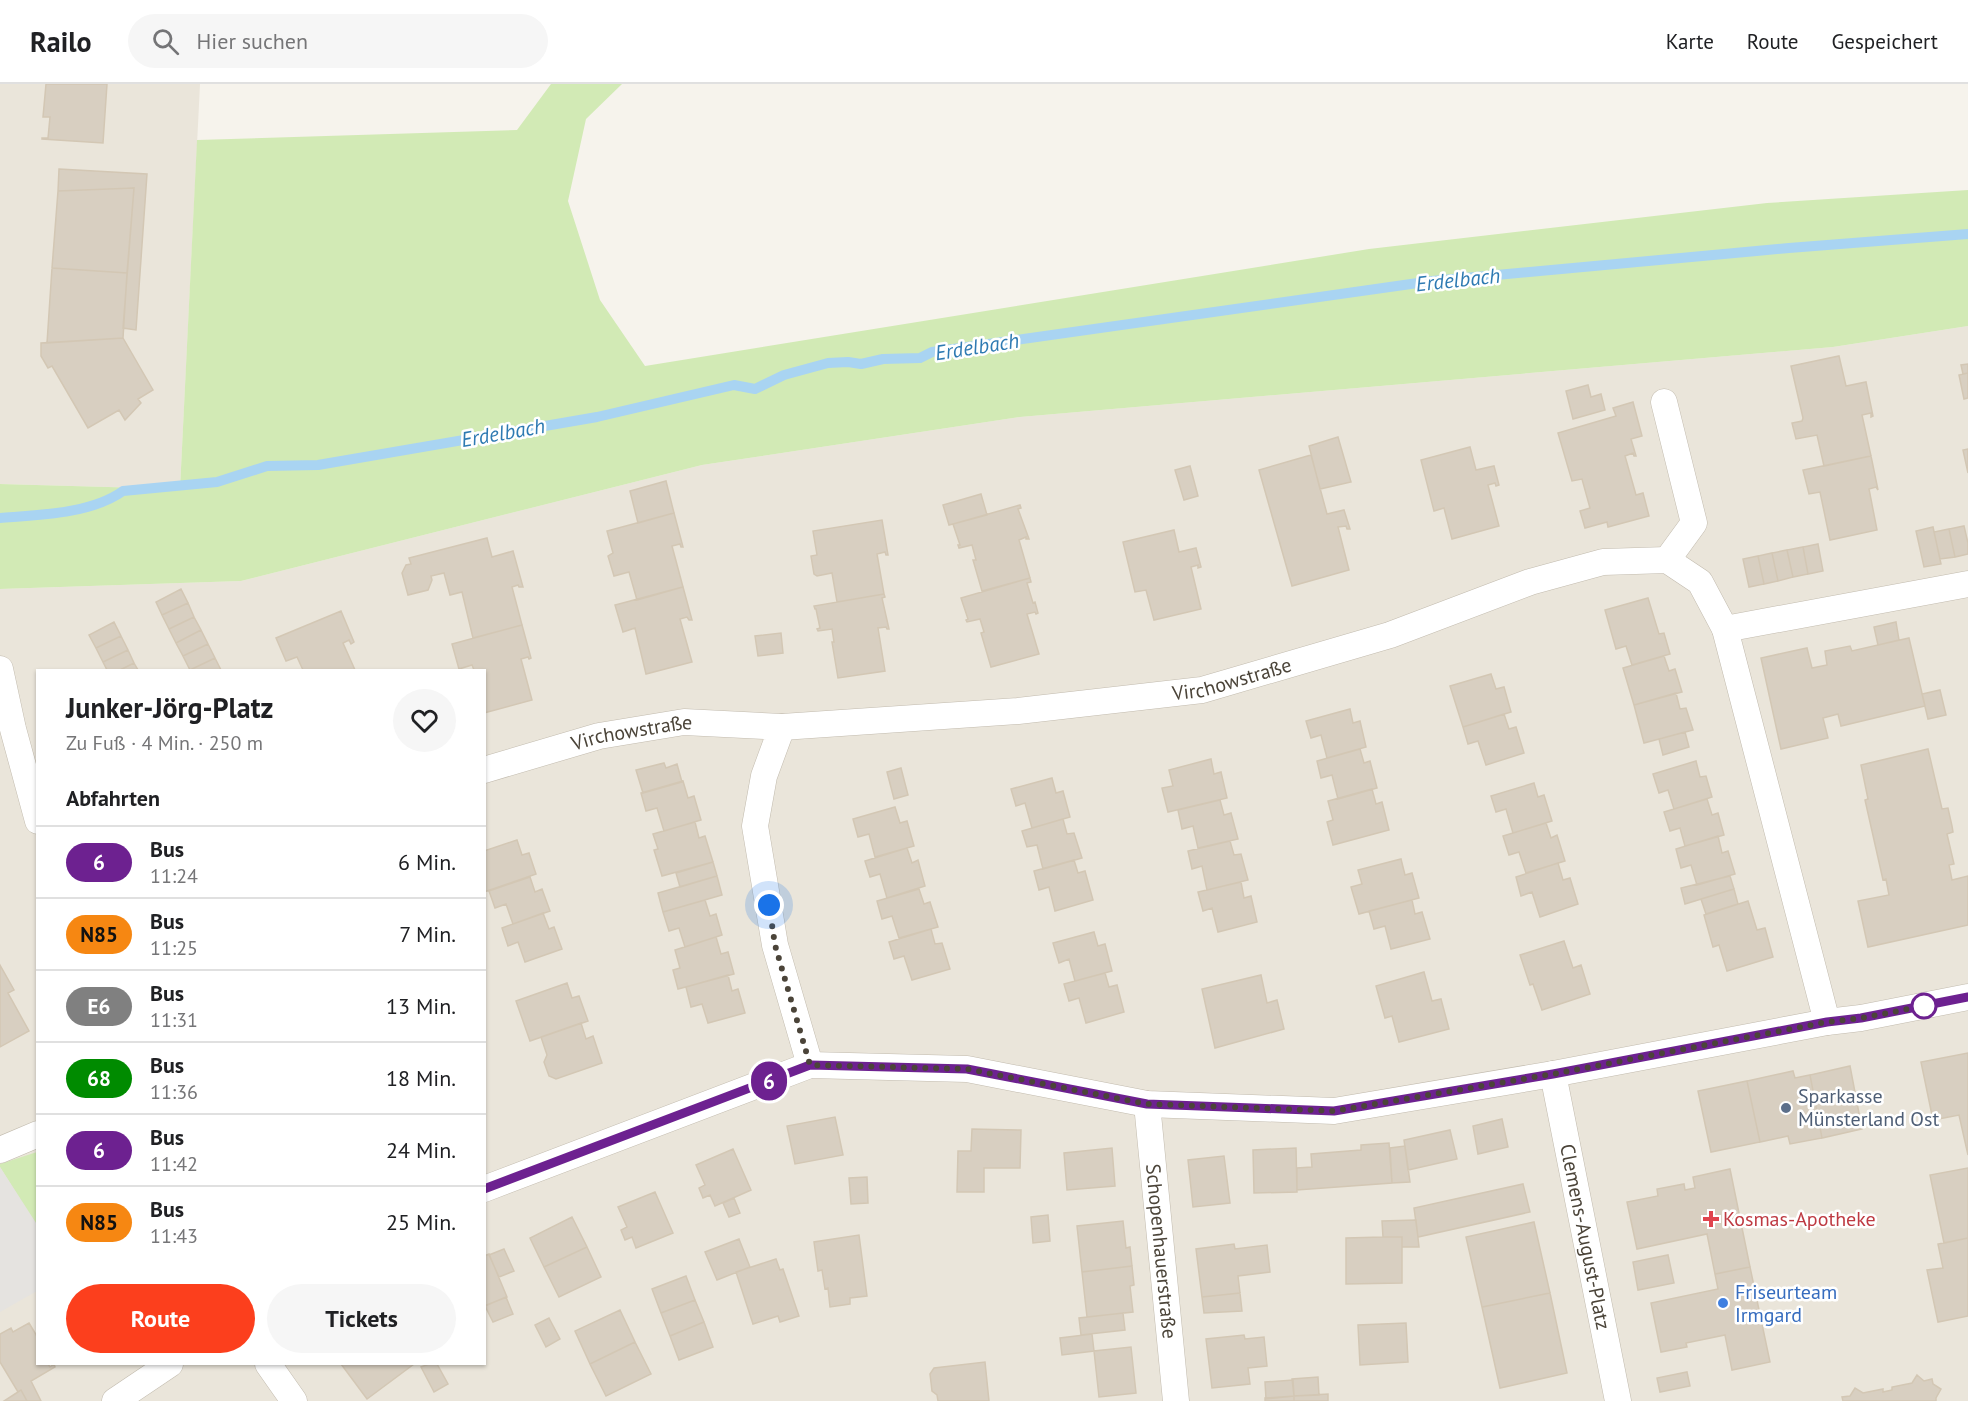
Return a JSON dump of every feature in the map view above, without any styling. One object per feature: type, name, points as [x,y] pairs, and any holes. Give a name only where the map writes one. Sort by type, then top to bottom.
[{"type":"street","points":[[1664,402],[1694,523],[1667,560],[1700,582],[1725,629],[1827,1022]]},
{"type":"street","name":"Virchowstraße","points":[[486,769],[599,736],[684,722],[782,727],[1018,711],[1202,690],[1390,635],[1530,582],[1604,562],[1667,560]]},
{"type":"street","points":[[1725,629],[1968,584]]},
{"type":"street","points":[[0,669],[13,729],[36,814]]},
{"type":"street","points":[[782,727],[764,776],[755,826],[775,945],[810,1065]]},
{"type":"street","points":[[486,1188],[810,1065],[967,1069],[1147,1104],[1334,1111],[1553,1074],[1968,997]]},
{"type":"street","name":"Clemens-August-Platz","points":[[1553,1074],[1618,1401]]},
{"type":"street","name":"Schopenhauerstraße","points":[[1147,1104],[1176,1401]]},
{"type":"street","points":[[0,1150],[36,1135]]},
{"type":"street","points":[[115,1401],[169,1365]]},
{"type":"street","points":[[269,1365],[294,1401]]},
{"type":"shaded area","points":[[0,84],[200,84],[180,489],[0,484]]},
{"type":"shaded area","points":[[1968,326],[1968,1401],[0,1401],[0,589],[241,581],[702,465],[1020,417],[1833,347]]},
{"type":"shaded area","points":[[0,1167],[36,1223],[36,1292],[0,1312]]},
{"type":"green space","points":[[551,84],[622,84],[586,119],[568,201],[600,300],[645,366],[1369,249],[1767,203],[1968,190],[1968,326],[1833,347],[1020,417],[702,465],[241,581],[0,589],[0,484],[180,489],[197,140],[517,130]]},
{"type":"green space","points":[[36,1152],[36,1224],[0,1167],[0,1164]]},
{"type":"building","points":[[46,84],[107,84],[103,143],[42,139],[48,138],[50,117],[43,117]]},
{"type":"building","points":[[59,169],[147,174],[136,330],[123,328],[134,188],[58,191]]},
{"type":"building","points":[[134,188],[127,273],[52,268],[58,191]]},
{"type":"building","points":[[52,268],[127,273],[123,338],[47,343]]},
{"type":"building","points":[[123,338],[153,390],[138,399],[141,403],[125,420],[119,410],[88,428],[52,366],[48,368],[41,356],[41,343]]},
{"type":"building","points":[[1839,356],[1846,386],[1866,382],[1873,416],[1871,417],[1871,413],[1862,415],[1871,456],[1824,466],[1817,435],[1796,439],[1792,423],[1802,421],[1803,418],[1791,366]]},
{"type":"building","points":[[1968,364],[1968,373],[1963,374],[1961,365]]},
{"type":"building","points":[[1968,373],[1968,398],[1964,399],[1959,375]]},
{"type":"building","points":[[1588,385],[1591,397],[1601,394],[1605,410],[1573,419],[1566,391]]},
{"type":"building","points":[[1633,402],[1642,436],[1631,439],[1636,456],[1633,453],[1625,456],[1636,495],[1643,493],[1649,516],[1608,527],[1607,522],[1585,528],[1580,511],[1590,508],[1582,479],[1572,481],[1558,433],[1616,416],[1613,408]]},
{"type":"building","points":[[1338,437],[1351,482],[1320,489],[1309,446]]},
{"type":"building","points":[[1470,447],[1476,470],[1494,466],[1499,485],[1496,486],[1495,483],[1488,485],[1499,526],[1452,539],[1444,508],[1434,511],[1421,460]]},
{"type":"building","points":[[1968,449],[1968,473],[1963,450]]},
{"type":"building","points":[[1311,455],[1327,514],[1344,510],[1350,529],[1346,526],[1338,527],[1349,570],[1292,586],[1259,470]]},
{"type":"building","points":[[1871,456],[1878,490],[1876,487],[1869,489],[1877,530],[1830,540],[1820,492],[1809,494],[1803,470]]},
{"type":"building","points":[[1190,466],[1198,496],[1184,500],[1175,470]]},
{"type":"building","points":[[666,481],[674,513],[638,523],[630,491]]},
{"type":"building","points":[[981,494],[987,515],[949,525],[943,505]]},
{"type":"building","points":[[1020,505],[1021,508],[1018,509],[1029,539],[1026,537],[1019,540],[1030,578],[982,591],[973,560],[976,560],[972,545],[959,548],[953,524]]},
{"type":"building","points":[[674,513],[683,547],[680,544],[672,546],[683,587],[637,600],[629,572],[614,576],[608,556],[613,553],[607,531]]},
{"type":"building","points":[[882,520],[888,555],[885,552],[877,554],[884,594],[837,602],[832,573],[817,576],[814,574],[811,556],[817,555],[813,531]]},
{"type":"building","points":[[1964,526],[1968,554],[1955,557],[1949,529]]},
{"type":"building","points":[[1933,527],[1941,564],[1924,567],[1916,531]]},
{"type":"building","points":[[1949,529],[1955,557],[1940,559],[1934,532]]},
{"type":"building","points":[[1174,530],[1179,552],[1196,548],[1201,567],[1198,568],[1198,565],[1191,567],[1201,609],[1154,620],[1146,590],[1135,592],[1123,542]]},
{"type":"building","points":[[487,538],[492,557],[513,551],[523,587],[518,585],[512,587],[522,625],[473,638],[462,592],[450,595],[444,573],[431,576],[432,580],[428,590],[408,595],[402,573],[406,565],[411,564],[409,558]]},
{"type":"building","points":[[1818,544],[1823,571],[1808,574],[1803,547]]},
{"type":"building","points":[[1803,547],[1808,574],[1793,577],[1787,550]]},
{"type":"building","points":[[1787,550],[1793,577],[1778,581],[1772,553]]},
{"type":"building","points":[[1772,553],[1778,581],[1764,584],[1758,556]]},
{"type":"building","points":[[1758,556],[1764,584],[1749,587],[1743,559]]},
{"type":"building","points":[[1030,578],[1031,582],[1027,583],[1038,613],[1027,614],[1039,654],[991,667],[981,633],[984,632],[980,619],[967,622],[961,598]]},
{"type":"building","points":[[683,587],[692,620],[687,617],[680,619],[692,662],[646,674],[635,628],[623,632],[615,605]]},
{"type":"building","points":[[181,589],[188,603],[162,615],[156,602]]},
{"type":"building","points":[[884,594],[885,597],[882,598],[889,629],[878,628],[885,671],[838,678],[832,629],[818,631],[817,629],[820,628],[814,606]]},
{"type":"building","points":[[1648,598],[1659,634],[1664,633],[1670,654],[1632,665],[1626,646],[1616,649],[1605,610]]},
{"type":"building","points":[[188,603],[194,617],[169,629],[162,615]]},
{"type":"building","points":[[341,611],[354,642],[351,644],[349,640],[343,643],[355,669],[303,669],[297,657],[286,661],[276,638]]},
{"type":"building","points":[[194,617],[201,630],[176,643],[169,629]]},
{"type":"building","points":[[114,622],[121,636],[96,648],[89,635]]},
{"type":"building","points":[[1896,622],[1899,640],[1878,645],[1874,627]]},
{"type":"building","points":[[522,625],[531,658],[521,659],[532,700],[486,712],[486,669],[474,669],[472,665],[459,669],[452,644]]},
{"type":"building","points":[[201,630],[208,644],[183,656],[176,643]]},
{"type":"building","points":[[781,633],[783,653],[758,656],[755,636]]},
{"type":"building","points":[[121,636],[128,650],[103,662],[96,648]]},
{"type":"building","points":[[1909,638],[1925,706],[1841,726],[1838,714],[1823,718],[1828,738],[1781,749],[1761,658],[1807,648],[1812,668],[1827,665],[1825,651],[1850,646],[1852,651]]},
{"type":"building","points":[[208,644],[215,658],[190,669],[183,656]]},
{"type":"building","points":[[128,650],[134,663],[122,669],[106,669],[103,662]]},
{"type":"building","points":[[1664,656],[1669,671],[1675,669],[1682,692],[1634,705],[1623,668]]},
{"type":"building","points":[[215,658],[220,669],[192,669]]},
{"type":"building","points":[[134,663],[137,669],[122,669]]},
{"type":"building","points":[[1491,674],[1496,689],[1504,687],[1511,712],[1463,727],[1450,686]]},
{"type":"building","points":[[1940,690],[1946,715],[1928,719],[1922,694]]},
{"type":"building","points":[[1676,693],[1680,709],[1686,708],[1693,730],[1644,743],[1634,705]]},
{"type":"building","points":[[1350,709],[1353,723],[1360,721],[1366,747],[1327,758],[1321,735],[1311,738],[1306,721]]},
{"type":"building","points":[[1504,714],[1509,729],[1516,727],[1524,753],[1486,765],[1478,741],[1468,744],[1463,727]]},
{"type":"building","points":[[1685,732],[1689,747],[1663,755],[1659,739]]},
{"type":"building","points":[[1360,749],[1364,763],[1370,761],[1377,788],[1338,799],[1332,775],[1321,778],[1317,761]]},
{"type":"building","points":[[1928,749],[1942,809],[1948,808],[1952,826],[1953,832],[1947,834],[1954,864],[1949,865],[1952,880],[1968,876],[1968,925],[1868,947],[1858,901],[1889,895],[1886,879],[1883,880],[1865,800],[1868,799],[1861,765]]},
{"type":"building","points":[[1211,759],[1214,774],[1221,772],[1227,798],[1168,812],[1162,788],[1173,786],[1169,770]]},
{"type":"building","points":[[1696,761],[1700,777],[1706,776],[1712,797],[1674,809],[1668,790],[1659,793],[1653,774]]},
{"type":"building","points":[[664,763],[666,768],[677,764],[682,782],[643,793],[636,770]]},
{"type":"building","points":[[901,768],[908,795],[894,799],[887,772]]},
{"type":"building","points":[[1052,778],[1056,793],[1063,791],[1070,817],[1032,828],[1025,803],[1016,806],[1011,789]]},
{"type":"building","points":[[683,781],[688,798],[694,796],[701,820],[664,831],[657,808],[646,811],[641,793]]},
{"type":"building","points":[[1534,783],[1538,797],[1544,795],[1552,821],[1513,833],[1506,809],[1496,812],[1491,796]]},
{"type":"building","points":[[1372,789],[1376,804],[1382,802],[1389,830],[1333,845],[1327,822],[1333,820],[1328,801]]},
{"type":"building","points":[[1707,799],[1712,815],[1718,813],[1724,835],[1685,846],[1680,828],[1670,831],[1664,812]]},
{"type":"building","points":[[1220,800],[1224,815],[1231,813],[1238,839],[1198,848],[1193,826],[1182,829],[1178,810]]},
{"type":"building","points":[[895,807],[900,823],[907,821],[914,846],[875,857],[869,834],[858,837],[853,819]]},
{"type":"building","points":[[1063,819],[1067,834],[1074,833],[1082,858],[1043,869],[1037,845],[1027,847],[1022,831]]},
{"type":"building","points":[[695,822],[699,838],[705,836],[713,862],[662,876],[654,850],[658,849],[653,834]]},
{"type":"building","points":[[1546,823],[1551,838],[1557,835],[1565,861],[1526,873],[1519,852],[1509,855],[1503,836]]},
{"type":"building","points":[[1718,836],[1722,853],[1728,851],[1735,874],[1697,885],[1691,865],[1681,868],[1676,849]]},
{"type":"building","points":[[517,840],[522,855],[529,853],[536,874],[486,891],[486,850]]},
{"type":"building","points":[[1230,841],[1234,855],[1241,854],[1248,880],[1207,890],[1202,866],[1192,869],[1188,851]]},
{"type":"building","points":[[907,848],[912,863],[918,860],[925,886],[887,898],[880,874],[870,877],[865,861]]},
{"type":"building","points":[[1401,859],[1405,875],[1412,873],[1419,898],[1359,914],[1351,887],[1362,884],[1358,870]]},
{"type":"building","points":[[1074,860],[1078,873],[1085,871],[1093,900],[1055,911],[1049,887],[1039,890],[1034,871]]},
{"type":"building","points":[[713,862],[717,876],[680,887],[676,873]]},
{"type":"building","points":[[1558,863],[1563,880],[1570,878],[1578,904],[1540,917],[1532,892],[1521,896],[1516,877]]},
{"type":"building","points":[[717,876],[722,895],[663,912],[658,893]]},
{"type":"building","points":[[1730,876],[1734,889],[1685,904],[1681,888]]},
{"type":"building","points":[[530,877],[535,892],[542,889],[550,911],[513,924],[506,904],[495,908],[489,891]]},
{"type":"building","points":[[1241,882],[1244,898],[1251,896],[1257,922],[1218,932],[1212,908],[1203,911],[1198,892]]},
{"type":"building","points":[[919,889],[924,904],[930,902],[938,927],[899,938],[892,916],[882,919],[877,901]]},
{"type":"building","points":[[1734,889],[1738,904],[1706,914],[1701,899]]},
{"type":"building","points":[[705,900],[710,916],[716,914],[722,935],[685,947],[679,928],[669,931],[663,912]]},
{"type":"building","points":[[1412,900],[1415,914],[1422,912],[1430,939],[1391,949],[1385,926],[1374,929],[1369,911]]},
{"type":"building","points":[[1748,901],[1757,930],[1765,928],[1773,957],[1727,971],[1719,945],[1713,947],[1704,915]]},
{"type":"building","points":[[543,913],[549,929],[554,927],[562,949],[525,962],[518,942],[508,946],[502,928]]},
{"type":"building","points":[[931,929],[935,944],[942,943],[950,969],[912,980],[904,956],[894,959],[889,942]]},
{"type":"building","points":[[1094,932],[1098,946],[1105,944],[1112,971],[1075,981],[1069,959],[1059,963],[1053,943]]},
{"type":"building","points":[[716,937],[721,954],[728,952],[734,974],[678,989],[673,970],[680,968],[675,950]]},
{"type":"building","points":[[1564,941],[1573,968],[1581,965],[1590,994],[1542,1010],[1533,984],[1530,985],[1520,955]]},
{"type":"building","points":[[0,965],[14,990],[8,993],[29,1031],[0,1047]]},
{"type":"building","points":[[1424,972],[1432,1001],[1441,999],[1449,1029],[1399,1042],[1392,1016],[1385,1018],[1376,986]]},
{"type":"building","points":[[1105,973],[1109,987],[1117,985],[1124,1012],[1086,1023],[1079,998],[1069,1001],[1064,984]]},
{"type":"building","points":[[728,975],[732,991],[738,989],[745,1013],[708,1023],[702,1004],[691,1007],[686,987]]},
{"type":"building","points":[[1261,975],[1267,1003],[1277,1000],[1284,1029],[1215,1048],[1202,989]]},
{"type":"building","points":[[567,983],[572,998],[579,996],[588,1021],[530,1041],[516,1001]]},
{"type":"building","points":[[581,1023],[586,1039],[593,1036],[602,1063],[556,1079],[549,1076],[544,1062],[547,1055],[541,1037]]},
{"type":"building","points":[[1968,1053],[1968,1155],[1959,1115],[1933,1120],[1921,1062]]},
{"type":"building","points":[[1850,1066],[1862,1129],[1822,1138],[1810,1075]]},
{"type":"building","points":[[1793,1071],[1795,1078],[1810,1075],[1822,1138],[1790,1144],[1788,1136],[1760,1142],[1747,1081]]},
{"type":"building","points":[[1747,1081],[1760,1142],[1711,1152],[1698,1091]]},
{"type":"building","points":[[835,1117],[843,1155],[795,1164],[787,1126]]},
{"type":"building","points":[[1502,1119],[1508,1147],[1478,1154],[1473,1126]]},
{"type":"building","points":[[972,1129],[1021,1130],[1020,1168],[984,1168],[984,1192],[957,1192],[958,1151],[971,1151]]},
{"type":"building","points":[[1450,1130],[1457,1159],[1408,1170],[1404,1140]]},
{"type":"building","points":[[1389,1143],[1392,1183],[1297,1190],[1297,1168],[1312,1167],[1311,1154],[1361,1150],[1361,1145]]},
{"type":"building","points":[[1405,1146],[1410,1182],[1392,1183],[1390,1148]]},
{"type":"building","points":[[1112,1148],[1115,1186],[1067,1190],[1064,1153]]},
{"type":"building","points":[[1296,1148],[1297,1192],[1254,1193],[1253,1150]]},
{"type":"building","points":[[733,1149],[751,1190],[715,1206],[710,1195],[703,1198],[699,1188],[705,1185],[696,1165]]},
{"type":"building","points":[[1224,1156],[1230,1203],[1193,1207],[1188,1160]]},
{"type":"building","points":[[1968,1168],[1968,1238],[1944,1243],[1930,1175]]},
{"type":"building","points":[[1730,1169],[1750,1267],[1715,1274],[1707,1234],[1637,1249],[1627,1202],[1658,1196],[1657,1189],[1684,1184],[1685,1190],[1695,1188],[1693,1177]]},
{"type":"building","points":[[867,1177],[868,1203],[851,1204],[849,1178]]},
{"type":"building","points":[[1523,1184],[1530,1212],[1418,1237],[1414,1208]]},
{"type":"building","points":[[655,1192],[673,1233],[636,1248],[632,1237],[625,1240],[621,1230],[627,1227],[618,1207]]},
{"type":"building","points":[[734,1198],[740,1213],[729,1217],[723,1203]]},
{"type":"building","points":[[1048,1215],[1050,1241],[1033,1243],[1031,1217]]},
{"type":"building","points":[[572,1217],[587,1247],[544,1267],[530,1238]]},
{"type":"building","points":[[1416,1220],[1419,1247],[1402,1247],[1402,1237],[1383,1237],[1382,1221]]},
{"type":"building","points":[[1123,1221],[1126,1248],[1130,1247],[1132,1266],[1082,1272],[1077,1226]]},
{"type":"building","points":[[1534,1222],[1550,1293],[1482,1307],[1466,1237]]},
{"type":"building","points":[[859,1235],[867,1296],[850,1298],[850,1304],[830,1307],[828,1288],[825,1289],[822,1270],[818,1271],[814,1242]]},
{"type":"building","points":[[1402,1237],[1402,1283],[1346,1284],[1346,1238]]},
{"type":"building","points":[[1968,1238],[1968,1316],[1938,1322],[1927,1270],[1943,1268],[1938,1244]]},
{"type":"building","points":[[739,1239],[750,1267],[717,1280],[705,1252]]},
{"type":"building","points":[[1234,1244],[1235,1249],[1267,1245],[1270,1272],[1238,1276],[1240,1293],[1202,1297],[1196,1249]]},
{"type":"building","points":[[587,1247],[601,1277],[559,1297],[544,1267]]},
{"type":"building","points":[[504,1249],[514,1271],[499,1277],[489,1255]]},
{"type":"building","points":[[489,1254],[507,1297],[486,1305],[486,1255]]},
{"type":"building","points":[[1668,1255],[1674,1283],[1638,1290],[1633,1262]]},
{"type":"building","points":[[776,1259],[780,1270],[783,1269],[799,1316],[780,1322],[778,1316],[753,1324],[736,1272]]},
{"type":"building","points":[[1132,1266],[1134,1285],[1130,1286],[1133,1312],[1087,1317],[1082,1272]]},
{"type":"building","points":[[1750,1267],[1770,1362],[1732,1370],[1725,1335],[1686,1343],[1687,1347],[1661,1352],[1651,1303],[1718,1289],[1715,1274]]},
{"type":"building","points":[[686,1276],[695,1300],[661,1313],[652,1289]]},
{"type":"building","points":[[1240,1293],[1242,1311],[1204,1313],[1202,1297]]},
{"type":"building","points":[[1550,1293],[1567,1373],[1500,1388],[1482,1307]]},
{"type":"building","points":[[506,1297],[513,1314],[493,1322],[486,1306]]},
{"type":"building","points":[[695,1300],[704,1322],[670,1336],[661,1313]]},
{"type":"building","points":[[620,1310],[635,1342],[590,1364],[575,1331]]},
{"type":"building","points":[[1123,1313],[1125,1330],[1081,1335],[1079,1318]]},
{"type":"building","points":[[549,1318],[560,1339],[546,1347],[535,1325]]},
{"type":"building","points":[[704,1322],[713,1347],[679,1360],[670,1336]]},
{"type":"building","points":[[29,1323],[36,1335],[36,1365],[50,1367],[54,1365],[55,1367],[31,1381],[41,1401],[27,1401],[21,1390],[18,1392],[0,1362],[0,1334],[11,1328],[13,1332]]},
{"type":"building","points":[[1406,1323],[1408,1362],[1360,1365],[1358,1325]]},
{"type":"building","points":[[1092,1334],[1094,1351],[1062,1355],[1060,1338]]},
{"type":"building","points":[[1244,1335],[1245,1339],[1264,1337],[1267,1366],[1248,1368],[1250,1384],[1212,1388],[1206,1339]]},
{"type":"building","points":[[635,1342],[651,1374],[606,1396],[590,1364]]},
{"type":"building","points":[[1131,1347],[1136,1393],[1099,1397],[1094,1351]]},
{"type":"building","points":[[985,1362],[989,1401],[938,1401],[937,1395],[932,1391],[930,1374],[934,1368]]},
{"type":"building","points":[[342,1365],[413,1365],[367,1399]]},
{"type":"building","points":[[438,1365],[448,1384],[434,1392],[421,1367]]},
{"type":"building","points":[[1687,1372],[1690,1386],[1660,1392],[1657,1378]]},
{"type":"building","points":[[1917,1375],[1924,1381],[1932,1379],[1933,1384],[1941,1389],[1936,1401],[1843,1401],[1842,1397],[1850,1396],[1855,1388],[1863,1393],[1883,1389],[1883,1392],[1892,1390],[1892,1387],[1912,1383]]},
{"type":"building","points":[[1318,1377],[1319,1395],[1294,1396],[1292,1379]]},
{"type":"building","points":[[1293,1380],[1294,1396],[1266,1399],[1265,1382]]},
{"type":"building","points":[[21,1390],[27,1401],[4,1401],[18,1392]]},
{"type":"building","points":[[1328,1394],[1328,1401],[1294,1401],[1294,1396]]},
{"type":"building","points":[[1294,1396],[1294,1401],[1265,1401],[1265,1398]]},
{"type":"waterway","name":"Erdelbach","points":[[0,518],[80,509],[110,499],[123,491],[217,482],[267,466],[318,465],[597,417],[734,385],[755,389],[784,375],[828,363],[861,364],[883,359],[920,358],[932,352],[1432,281],[1968,234]]},
{"type":"bus line","name":"6","points":[[486,1188],[810,1065],[967,1069],[1147,1104],[1334,1111],[1553,1074],[1968,997]]},
{"type":"place","name":"Sparkasse Münsterland Ost","points":[[1786,1108]]},
{"type":"place","name":"Kosmas-Apotheke","points":[[1711,1219]]},
{"type":"place","name":"Friseurteam Irmgard","points":[[1723,1303]]},
{"type":"route","points":[[769,905],[775,945],[810,1065],[967,1069],[1147,1104],[1334,1111],[1553,1074],[1924,1006]]}]
